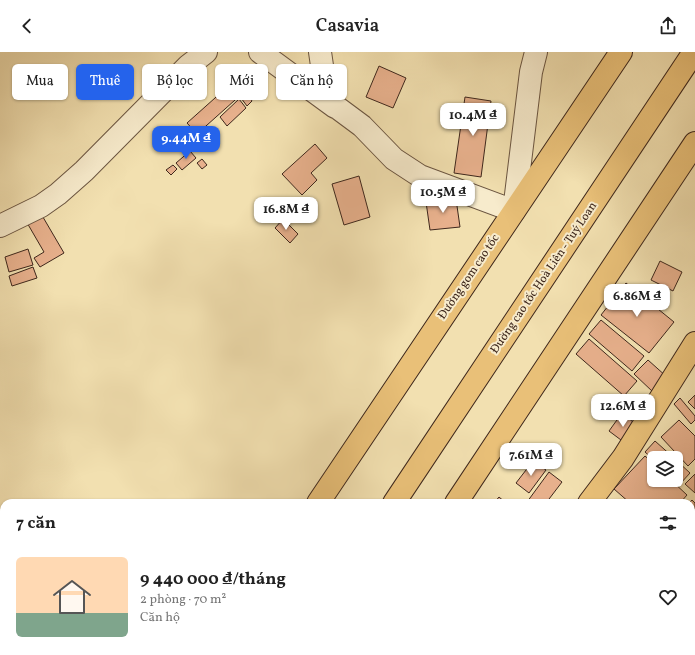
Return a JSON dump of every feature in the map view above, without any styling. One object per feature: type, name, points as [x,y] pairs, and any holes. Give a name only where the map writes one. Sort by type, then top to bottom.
[{"type":"main road","name":"Đường gom cao tốc","points":[[321,499],[621,52]]},
{"type":"main road","name":"Đường cao tốc Hoà Liên - Tuý Loan","points":[[397,499],[694,52]]},
{"type":"main road","points":[[459,499],[695,143]]},
{"type":"main road","points":[[592,499],[623,458],[694,357]]},
{"type":"street","points":[[0,226],[41,206],[58,194],[84,171],[188,66],[206,52]]},
{"type":"street","points":[[260,52],[362,126]]},
{"type":"street","points":[[320,52],[327,100],[362,126],[394,159],[420,176],[514,211],[531,72],[536,52]]},
{"type":"building","points":[[379,66],[406,78],[393,108],[366,97]]},
{"type":"building","points":[[465,97],[491,101],[481,177],[454,173]]},
{"type":"building","points":[[215,98],[215,100],[235,100],[197,134],[187,123]]},
{"type":"building","points":[[238,100],[240,100],[246,108],[227,126],[220,117]]},
{"type":"building","points":[[242,100],[251,100],[247,106]]},
{"type":"building","points":[[315,144],[327,158],[311,173],[317,180],[302,195],[282,174]]},
{"type":"building","points":[[190,151],[196,158],[182,170],[176,163]]},
{"type":"building","points":[[202,159],[207,165],[202,169],[197,163]]},
{"type":"building","points":[[173,165],[177,169],[171,175],[166,170]]},
{"type":"building","points":[[359,176],[370,217],[344,225],[332,184]]},
{"type":"building","points":[[456,199],[460,227],[430,230],[426,202]]},
{"type":"building","points":[[40,212],[64,253],[40,267],[34,258],[44,252],[26,221]]},
{"type":"building","points":[[283,219],[298,234],[290,243],[275,228]]},
{"type":"building","points":[[28,249],[33,265],[9,272],[5,257]]},
{"type":"building","points":[[660,261],[682,272],[673,291],[651,280]]},
{"type":"building","points":[[33,267],[37,278],[12,286],[9,276]]},
{"type":"building","points":[[626,283],[674,322],[649,353],[601,315]]},
{"type":"building","points":[[601,320],[644,356],[632,371],[589,334]]},
{"type":"building","points":[[589,339],[637,381],[624,396],[576,354]]},
{"type":"building","points":[[648,360],[667,377],[653,392],[634,374]]},
{"type":"building","points":[[695,395],[695,409],[688,402]]},
{"type":"building","points":[[680,398],[695,416],[695,420],[691,424],[674,404]]},
{"type":"building","points":[[622,413],[638,426],[625,443],[609,431]]},
{"type":"building","points":[[679,420],[695,436],[695,459],[688,466],[683,461],[683,451],[674,451],[661,437]]},
{"type":"building","points":[[655,441],[666,451],[647,451],[647,454],[645,452]]},
{"type":"building","points":[[645,456],[647,458],[647,487],[678,487],[687,495],[684,499],[625,499],[614,489]]},
{"type":"building","points":[[533,461],[546,470],[529,493],[516,483]]},
{"type":"building","points":[[683,466],[690,473],[683,481]]},
{"type":"building","points":[[549,472],[562,482],[549,499],[529,499]]},
{"type":"building","points":[[695,474],[695,493],[685,484]]}]
